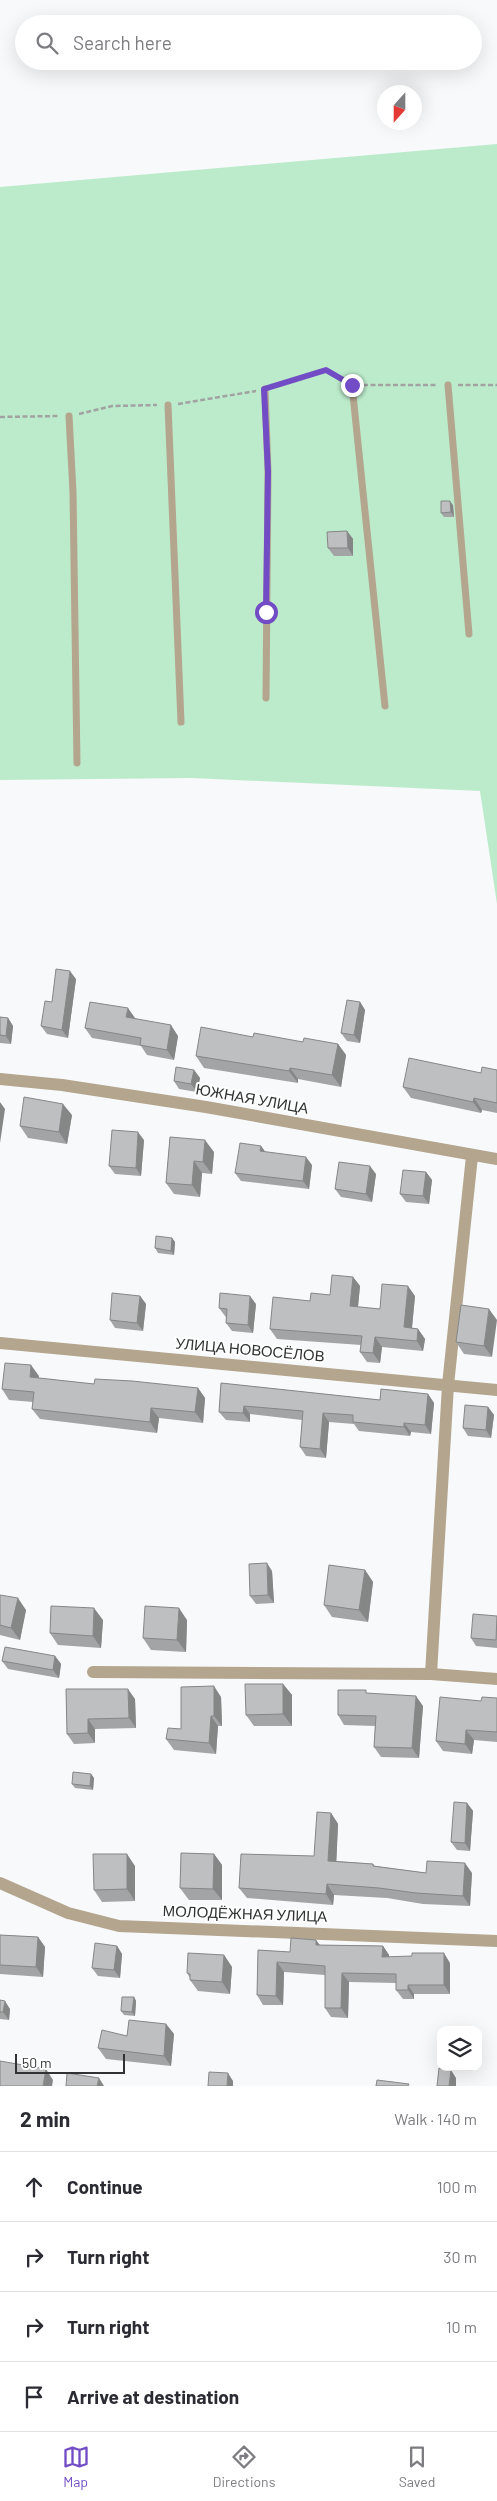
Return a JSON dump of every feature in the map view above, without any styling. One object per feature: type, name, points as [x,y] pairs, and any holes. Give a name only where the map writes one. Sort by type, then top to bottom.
[{"type":"street","name":"ЮЖНАЯ УЛИЦА","points":[[0,1079],[62,1085],[206,1107],[497,1159]]},
{"type":"street","points":[[431,1674],[448,1385],[472,1156]]},
{"type":"street","name":"УЛИЦА НОВОСЁЛОВ","points":[[0,1342],[497,1390]]},
{"type":"street","points":[[93,1672],[431,1674],[497,1679]]},
{"type":"street","name":"МОЛОДЁЖНАЯ УЛИЦА","points":[[0,1883],[68,1913],[119,1926],[497,1941]]},
{"type":"lane","points":[[352,385],[385,706]]},
{"type":"lane","points":[[448,385],[469,634]]},
{"type":"lane","points":[[264,389],[268,472],[266,698]]},
{"type":"lane","points":[[168,405],[181,722]]},
{"type":"lane","points":[[69,416],[77,763]]},
{"type":"path","points":[[0,417],[69,416],[112,406],[168,405],[264,389],[326,370],[352,385],[497,385]]},
{"type":"green space","points":[[497,144],[497,904],[480,791],[191,778],[0,780],[0,187]]},
{"type":"building","points":[[441,501],[450,501],[451,512],[441,513]]},
{"type":"building","points":[[347,531],[348,548],[328,548],[327,532]]},
{"type":"building","points":[[56,969],[70,971],[62,1030],[41,1026],[45,1001],[52,1002]]},
{"type":"building","points":[[347,1000],[360,1002],[354,1035],[341,1033]]},
{"type":"building","points":[[90,1002],[128,1008],[126,1017],[171,1025],[167,1050],[140,1045],[141,1038],[85,1028]]},
{"type":"building","points":[[0,1017],[8,1018],[6,1036],[0,1035]]},
{"type":"building","points":[[201,1027],[253,1037],[254,1033],[303,1042],[304,1038],[338,1044],[332,1075],[290,1068],[289,1071],[196,1056]]},
{"type":"building","points":[[409,1058],[481,1073],[482,1067],[497,1070],[497,1103],[474,1098],[473,1102],[403,1087]]},
{"type":"building","points":[[176,1067],[194,1070],[191,1084],[174,1081]]},
{"type":"building","points":[[24,1097],[63,1104],[59,1132],[20,1126]]},
{"type":"building","points":[[112,1130],[138,1132],[136,1168],[109,1166]]},
{"type":"building","points":[[170,1137],[205,1140],[203,1162],[194,1161],[192,1185],[166,1183]]},
{"type":"building","points":[[240,1143],[261,1146],[260,1151],[306,1157],[303,1181],[235,1173]]},
{"type":"building","points":[[339,1162],[370,1166],[366,1194],[335,1189]]},
{"type":"building","points":[[403,1170],[426,1172],[423,1196],[400,1194]]},
{"type":"building","points":[[156,1236],[172,1238],[171,1251],[155,1248]]},
{"type":"building","points":[[332,1275],[353,1277],[350,1306],[380,1309],[382,1284],[408,1286],[404,1327],[418,1329],[417,1341],[375,1337],[373,1353],[360,1352],[362,1336],[270,1329],[273,1297],[310,1301],[311,1293],[330,1295]]},
{"type":"building","points":[[112,1293],[140,1296],[137,1323],[110,1320]]},
{"type":"building","points":[[220,1293],[250,1296],[248,1325],[226,1323],[227,1309],[219,1308]]},
{"type":"building","points":[[461,1305],[489,1309],[484,1346],[456,1342]]},
{"type":"building","points":[[5,1363],[31,1365],[30,1377],[94,1384],[95,1379],[198,1388],[195,1412],[151,1408],[150,1422],[32,1409],[34,1392],[2,1389]]},
{"type":"building","points":[[221,1383],[380,1400],[381,1389],[428,1394],[425,1425],[404,1423],[404,1427],[353,1422],[353,1415],[323,1413],[320,1449],[300,1447],[303,1411],[244,1406],[243,1413],[219,1412]]},
{"type":"building","points":[[465,1405],[488,1407],[486,1430],[463,1428]]},
{"type":"building","points":[[267,1563],[268,1595],[250,1596],[249,1564]]},
{"type":"building","points":[[329,1565],[365,1570],[359,1610],[324,1605]]},
{"type":"building","points":[[0,1595],[18,1598],[11,1628],[0,1625]]},
{"type":"building","points":[[51,1606],[94,1608],[93,1636],[50,1633]]},
{"type":"building","points":[[145,1606],[179,1608],[177,1640],[143,1638]]},
{"type":"building","points":[[473,1614],[497,1616],[496,1640],[471,1638]]},
{"type":"building","points":[[5,1647],[55,1656],[53,1670],[2,1661]]},
{"type":"building","points":[[245,1684],[283,1684],[283,1714],[246,1715]]},
{"type":"building","points":[[214,1686],[214,1716],[211,1716],[209,1743],[166,1739],[168,1728],[181,1729],[181,1687]]},
{"type":"building","points":[[66,1689],[128,1689],[129,1718],[88,1719],[88,1733],[67,1734]]},
{"type":"building","points":[[338,1690],[366,1690],[366,1693],[416,1696],[412,1748],[374,1747],[376,1716],[338,1715]]},
{"type":"building","points":[[440,1697],[481,1701],[482,1697],[497,1698],[497,1732],[466,1730],[465,1744],[436,1741]]},
{"type":"building","points":[[73,1772],[91,1774],[90,1786],[72,1784]]},
{"type":"building","points":[[454,1802],[467,1803],[465,1843],[451,1842]]},
{"type":"building","points":[[317,1812],[331,1813],[328,1861],[373,1864],[373,1866],[426,1873],[427,1861],[465,1863],[463,1896],[327,1884],[326,1894],[239,1888],[241,1854],[314,1856]]},
{"type":"building","points":[[181,1853],[214,1854],[213,1889],[180,1888]]},
{"type":"building","points":[[93,1854],[127,1854],[127,1889],[94,1890]]},
{"type":"building","points":[[0,1935],[38,1937],[36,1967],[0,1965]]},
{"type":"building","points":[[291,1938],[316,1940],[316,1945],[383,1946],[382,1957],[412,1956],[412,1953],[444,1953],[444,1985],[408,1985],[408,1990],[396,1990],[396,1974],[342,1973],[341,2008],[325,2008],[325,1966],[277,1962],[276,1996],[257,1995],[258,1950],[290,1952]]},
{"type":"building","points":[[95,1943],[117,1946],[114,1970],[92,1968]]},
{"type":"building","points":[[188,1953],[224,1955],[222,1982],[190,1980],[190,1974],[187,1973]]},
{"type":"building","points":[[122,1997],[134,1997],[132,2012],[121,2011]]},
{"type":"building","points":[[0,2000],[5,2001],[3,2012],[0,2012]]},
{"type":"building","points":[[129,2020],[166,2024],[164,2056],[98,2048],[102,2030],[127,2036]]},
{"type":"building","points":[[0,2061],[46,2069],[43,2086],[0,2086]]},
{"type":"building","points":[[439,2071],[451,2071],[449,2086],[437,2086]]},
{"type":"building","points":[[209,2072],[228,2073],[227,2086],[208,2086]]},
{"type":"building","points":[[67,2073],[99,2078],[97,2086],[66,2086]]},
{"type":"building","points":[[377,2080],[409,2084],[408,2086],[376,2086]]},
{"type":"route","points":[[266,612],[268,472],[264,389],[286,384],[326,370],[352,385]]}]
